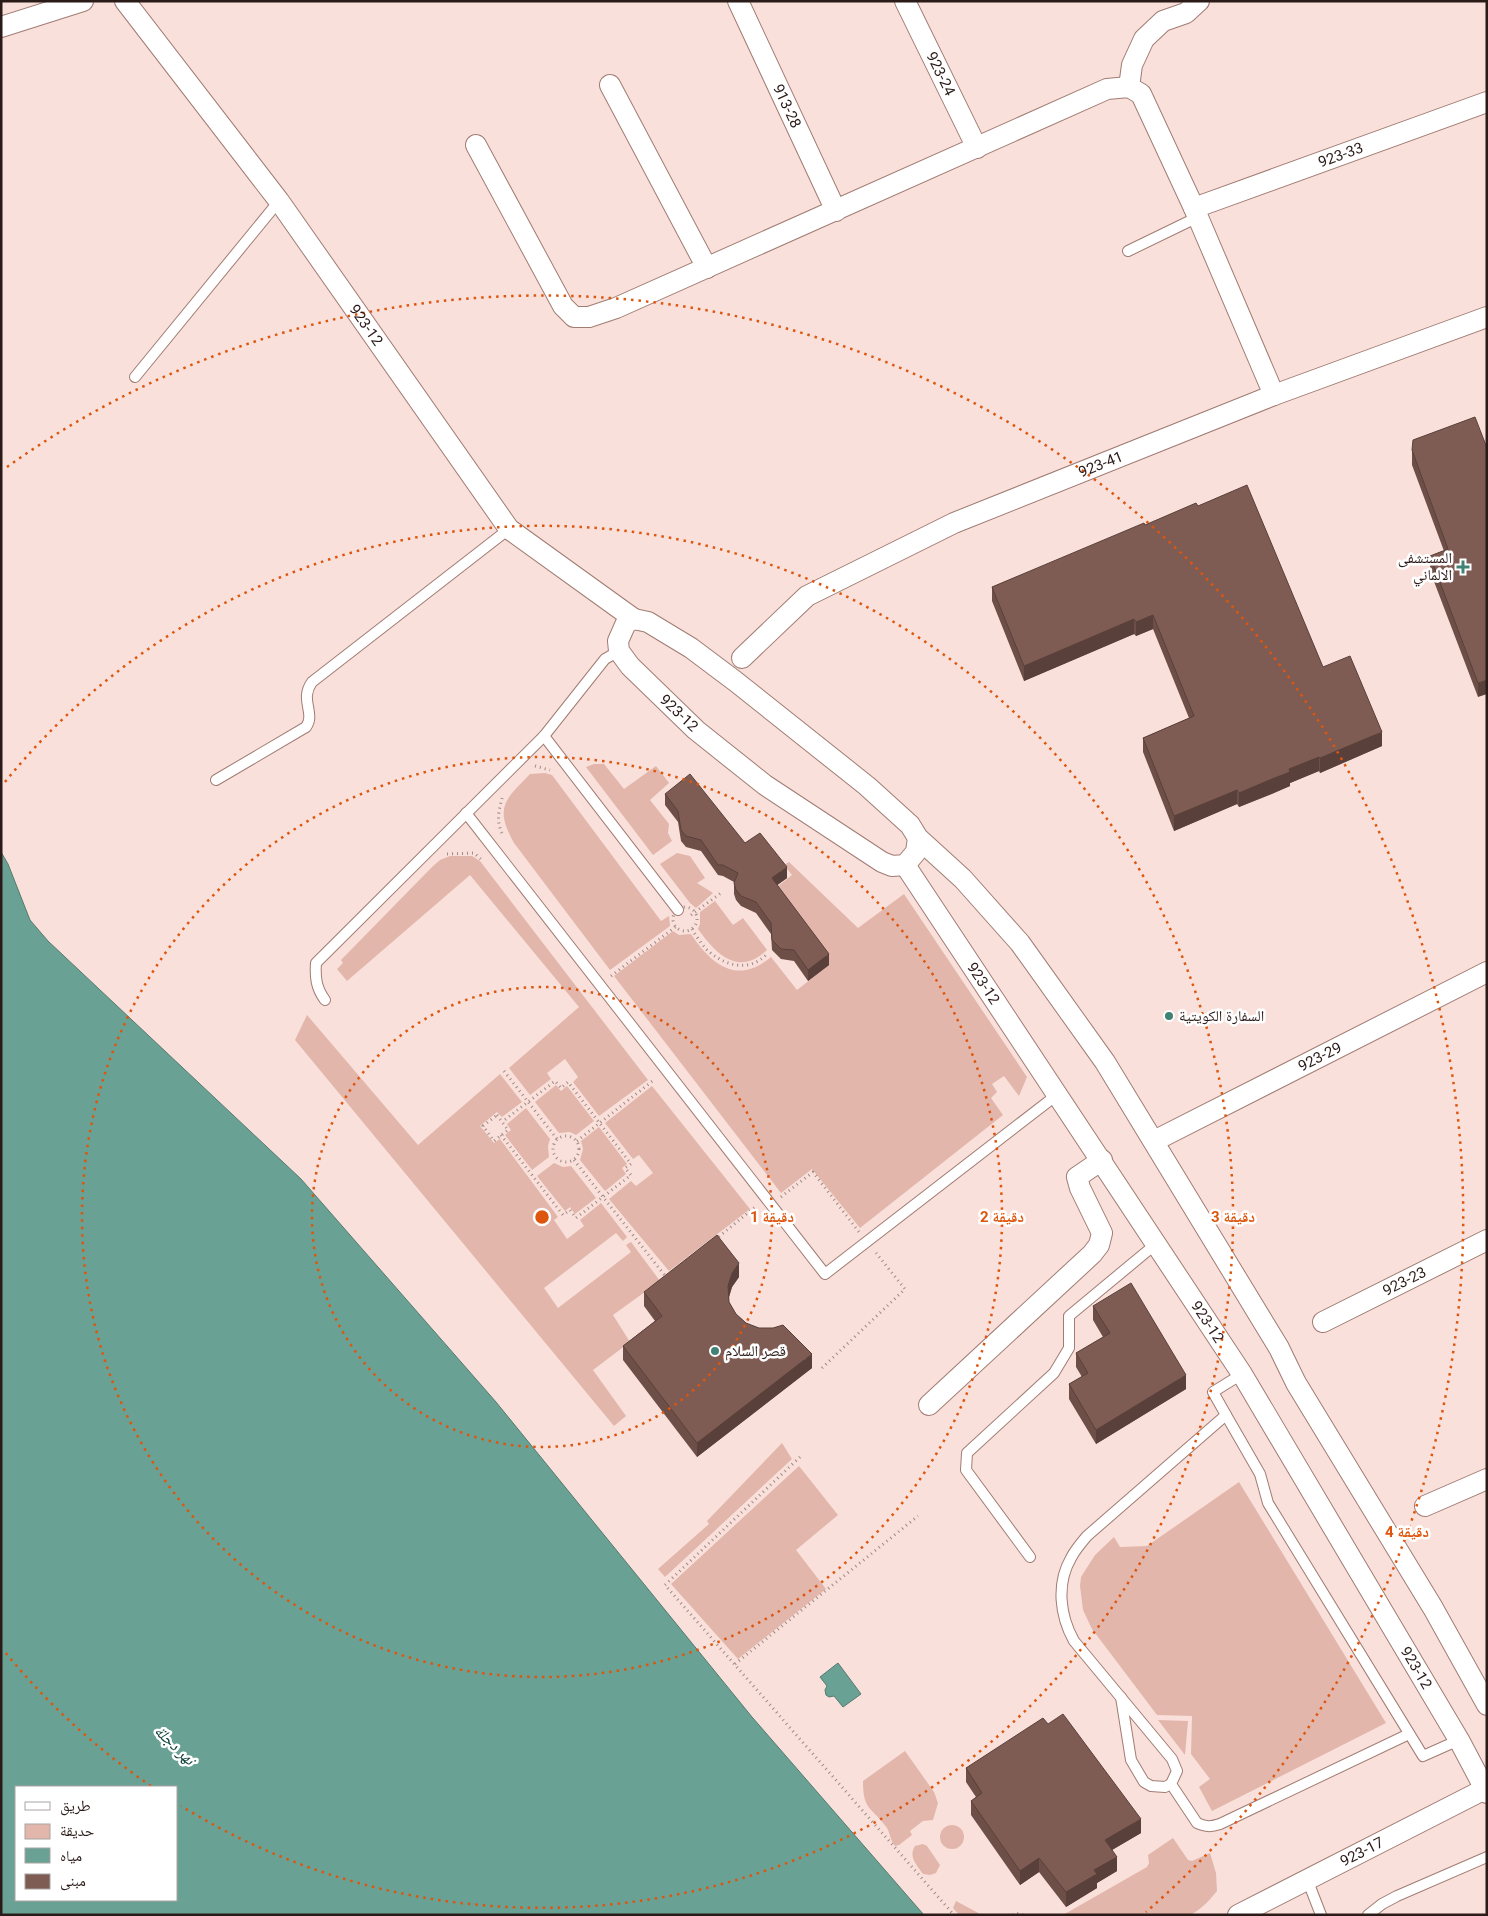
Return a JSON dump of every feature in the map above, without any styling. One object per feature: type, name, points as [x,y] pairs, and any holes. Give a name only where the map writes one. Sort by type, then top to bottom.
[{"type":"street","points":[[1,27],[83,1]]},
{"type":"street","name":"923-12","points":[[125,1],[279,201],[509,529],[634,619],[648,622],[691,648],[868,786],[910,825],[918,838],[963,879],[1020,943],[1105,1062],[1154,1141],[1279,1348],[1296,1383],[1433,1608],[1487,1705]]},
{"type":"street","name":"913-28","points":[[738,1],[836,211]]},
{"type":"street","name":"923-24","points":[[905,1],[977,148]]},
{"type":"street","points":[[1129,87],[1132,65],[1144,39],[1163,21],[1186,13],[1199,1]]},
{"type":"street","points":[[610,85],[707,268]]},
{"type":"street","points":[[476,145],[563,306],[574,317],[589,317],[616,308],[836,211],[1107,88],[1129,87],[1141,94],[1196,212],[1274,395]]},
{"type":"street","name":"923-33","points":[[1196,212],[1487,102]]},
{"type":"street","name":"923-41","points":[[742,658],[807,596],[954,523],[1274,395],[1487,317]]},
{"type":"street","points":[[619,651],[618,641],[621,631],[626,623],[634,619]]},
{"type":"street","name":"923-12","points":[[619,651],[630,666],[696,730],[765,785],[882,862],[892,866],[905,865],[1242,1374],[1459,1740],[1486,1791]]},
{"type":"street","points":[[905,865],[916,852],[918,838]]},
{"type":"street","name":"923-29","points":[[1154,1141],[1484,980]]},
{"type":"street","points":[[929,1405],[1092,1254],[1099,1245],[1102,1233],[1080,1188],[1077,1177],[1102,1160]]},
{"type":"street","name":"923-23","points":[[1323,1322],[1487,1240]]},
{"type":"street","points":[[1426,1506],[1487,1479]]},
{"type":"street","name":"923-17","points":[[1238,1915],[1486,1791]]},
{"type":"lane","points":[[134,377],[279,201]]},
{"type":"lane","points":[[1128,251],[1196,212]]},
{"type":"lane","points":[[216,780],[306,727],[310,722],[310,716],[306,695],[312,682],[509,529]]},
{"type":"lane","points":[[325,1000],[320,994],[315,978],[316,963],[544,736],[605,659],[619,651]]},
{"type":"lane","points":[[544,736],[678,910]]},
{"type":"lane","points":[[466,812],[825,1274],[1058,1094]]},
{"type":"lane","points":[[1030,1556],[966,1470],[967,1453],[1054,1373],[1069,1348],[1070,1316],[1157,1243]]},
{"type":"lane","points":[[1242,1374],[1212,1392],[1260,1474],[1268,1503],[1423,1756],[1459,1740]]},
{"type":"lane","points":[[1121,1697],[1131,1760],[1144,1782],[1151,1786],[1165,1787],[1172,1784],[1177,1770],[1172,1759],[1121,1697],[1074,1641],[1060,1604],[1063,1582],[1070,1559],[1087,1536],[1226,1415]]},
{"type":"lane","points":[[1172,1784],[1197,1823],[1210,1827],[1220,1824],[1409,1734]]},
{"type":"lane","points":[[1368,1915],[1382,1904],[1487,1857]]},
{"type":"lane","points":[[1307,1879],[1321,1915]]},
{"type":"path","points":[[528,771],[535,766],[547,768],[555,773]]},
{"type":"path","points":[[502,798],[498,812],[499,827],[503,834]]},
{"type":"path","points":[[442,856],[449,853],[474,853],[487,865]]},
{"type":"path","points":[[688,917],[721,893]]},
{"type":"path","points":[[617,984],[611,976],[682,922]]},
{"type":"path","points":[[692,929],[706,948],[720,959],[739,967],[751,965],[761,960],[767,954]]},
{"type":"path","points":[[504,1071],[557,1139]]},
{"type":"path","points":[[649,1071],[661,1086]]},
{"type":"path","points":[[576,1141],[655,1079]]},
{"type":"path","points":[[501,1135],[564,1215],[570,1210],[576,1218],[631,1175],[625,1168],[631,1164],[568,1082],[561,1088],[555,1081],[502,1122]]},
{"type":"path","points":[[497,1116],[502,1122],[508,1130],[494,1141],[483,1126],[497,1116]]},
{"type":"path","points":[[568,1136],[576,1141],[579,1151],[574,1160],[564,1163],[555,1158],[552,1148],[557,1139],[568,1136]]},
{"type":"path","points":[[574,1160],[668,1279]]},
{"type":"path","points":[[775,1189],[781,1197],[813,1172],[860,1232]]},
{"type":"path","points":[[712,1243],[756,1207],[750,1199]]},
{"type":"path","points":[[822,1368],[905,1289],[876,1252],[883,1246]]},
{"type":"path","points":[[800,1456],[665,1585],[954,1915]]},
{"type":"path","points":[[735,1664],[918,1516]]},
{"type":"path","points":[[1013,1915],[1015,1913],[1024,1915]]},
{"type":"green space","points":[[594,764],[604,764],[624,789],[656,766],[669,783],[650,800],[669,824],[668,833],[672,841],[653,855],[586,767]]},
{"type":"green space","points":[[545,773],[552,775],[661,921],[669,916],[670,926],[610,970],[514,843],[508,831],[504,812],[509,798],[530,774]]},
{"type":"green space","points":[[677,853],[690,856],[705,878],[697,883],[713,893],[696,908],[660,864]]},
{"type":"green space","points":[[450,856],[472,856],[480,861],[648,1080],[599,1116],[573,1082],[578,1077],[565,1059],[547,1073],[551,1079],[530,1095],[509,1068],[579,1007],[470,875],[347,981],[337,969],[343,963],[341,960],[433,866],[440,860]]},
{"type":"green space","points":[[789,862],[858,928],[904,894],[1027,1077],[1019,1096],[1004,1076],[992,1084],[997,1092],[991,1098],[1003,1115],[860,1228],[812,1169],[781,1193],[614,976],[673,931],[679,935],[691,934],[708,955],[726,968],[748,970],[771,957],[797,990],[829,965],[773,890],[792,875],[784,865]]},
{"type":"green space","points":[[715,901],[733,925],[743,918],[767,950],[747,962],[737,962],[728,959],[712,947],[698,929],[700,912]]},
{"type":"green space","points":[[307,1015],[418,1145],[500,1074],[522,1102],[502,1117],[497,1112],[480,1126],[494,1143],[500,1139],[558,1217],[554,1220],[567,1239],[584,1226],[580,1220],[601,1203],[627,1237],[623,1241],[616,1233],[544,1288],[558,1308],[631,1252],[626,1245],[631,1242],[660,1281],[613,1315],[630,1342],[593,1370],[626,1416],[614,1426],[295,1040]]},
{"type":"green space","points":[[556,1085],[561,1091],[567,1086],[594,1121],[576,1135],[570,1132],[559,1133],[535,1102]]},
{"type":"green space","points":[[652,1086],[750,1209],[669,1271],[609,1199],[631,1181],[636,1186],[653,1173],[639,1155],[633,1159],[605,1123]]},
{"type":"green space","points":[[526,1108],[550,1139],[548,1146],[549,1157],[532,1170],[505,1135],[511,1130],[507,1124]]},
{"type":"green space","points":[[599,1127],[627,1164],[622,1168],[626,1174],[605,1191],[580,1160],[583,1149],[581,1141]]},
{"type":"green space","points":[[554,1163],[563,1167],[571,1166],[596,1198],[575,1214],[570,1207],[565,1211],[537,1176]]},
{"type":"green space","points":[[782,1443],[792,1459],[665,1577],[658,1569],[709,1524],[707,1521]]},
{"type":"green space","points":[[799,1466],[838,1515],[796,1550],[826,1589],[738,1659],[671,1584]]},
{"type":"green space","points":[[1239,1482],[1386,1723],[1212,1811],[1199,1787],[1210,1779],[1191,1754],[1192,1716],[1157,1715],[1092,1629],[1083,1610],[1080,1586],[1081,1577],[1095,1555],[1114,1537],[1120,1547],[1147,1546]]},
{"type":"green space","points":[[1158,1720],[1188,1721],[1185,1755]]},
{"type":"green space","points":[[905,1751],[934,1792],[938,1803],[933,1820],[923,1821],[910,1831],[912,1835],[895,1846],[887,1828],[866,1803],[863,1781]]},
{"type":"green space","points":[[952,1825],[961,1828],[964,1837],[961,1846],[952,1849],[943,1846],[940,1837],[943,1828]]},
{"type":"green space","points":[[1173,1838],[1188,1860],[1192,1861],[1210,1853],[1216,1873],[1217,1891],[1191,1915],[1063,1915],[1147,1867],[1149,1863],[1148,1855]]},
{"type":"green space","points":[[923,1844],[927,1846],[940,1865],[936,1873],[930,1875],[923,1874],[914,1861],[912,1854],[915,1846]]},
{"type":"green space","points":[[956,1901],[982,1915],[959,1915],[953,1908]]},
{"type":"water","name":"نهر دجلة","points":[[1,852],[8,864],[30,920],[48,941],[301,1179],[496,1402],[752,1717],[924,1915],[1,1915]]},
{"type":"water","points":[[838,1663],[861,1694],[843,1707],[834,1696],[829,1697],[826,1695],[825,1690],[827,1686],[820,1677]]},
{"type":"building","name":"المستشفى الالماني","points":[[1475,417],[1487,448],[1487,680],[1478,683],[1430,556],[1448,549],[1412,450],[1413,440]]},
{"type":"building","points":[[1247,485],[1323,667],[1350,656],[1382,732],[1289,769],[1290,772],[1239,793],[1237,790],[1174,816],[1143,738],[1194,716],[1153,615],[1136,622],[1134,619],[1024,666],[992,587],[1144,523],[1145,525],[1196,503],[1198,506]]},
{"type":"building","points":[[690,774],[745,843],[760,833],[787,867],[772,878],[829,954],[808,970],[794,950],[781,949],[772,940],[771,923],[756,902],[741,896],[736,890],[734,883],[738,873],[723,865],[718,865],[701,840],[686,836],[681,830],[678,811],[665,794]]},
{"type":"building","name":"قصر السلام","points":[[717,1235],[739,1263],[732,1273],[728,1286],[729,1302],[736,1314],[746,1323],[759,1328],[773,1328],[783,1325],[812,1354],[697,1443],[623,1346],[662,1316],[644,1292]]},
{"type":"building","points":[[1131,1283],[1186,1375],[1096,1430],[1069,1384],[1088,1373],[1076,1353],[1110,1333],[1093,1306]]},
{"type":"building","points":[[1063,1714],[1141,1819],[1105,1840],[1117,1857],[1094,1870],[1097,1874],[1066,1892],[1039,1858],[1020,1871],[971,1801],[982,1793],[966,1768],[1043,1718],[1048,1724]]},
{"type":"place","name":"المستشفى الالماني","points":[[1463,567]]},
{"type":"place","name":"السفارة الكويتية","points":[[1169,1016]]},
{"type":"place","name":"قصر السلام","points":[[715,1351]]}]
